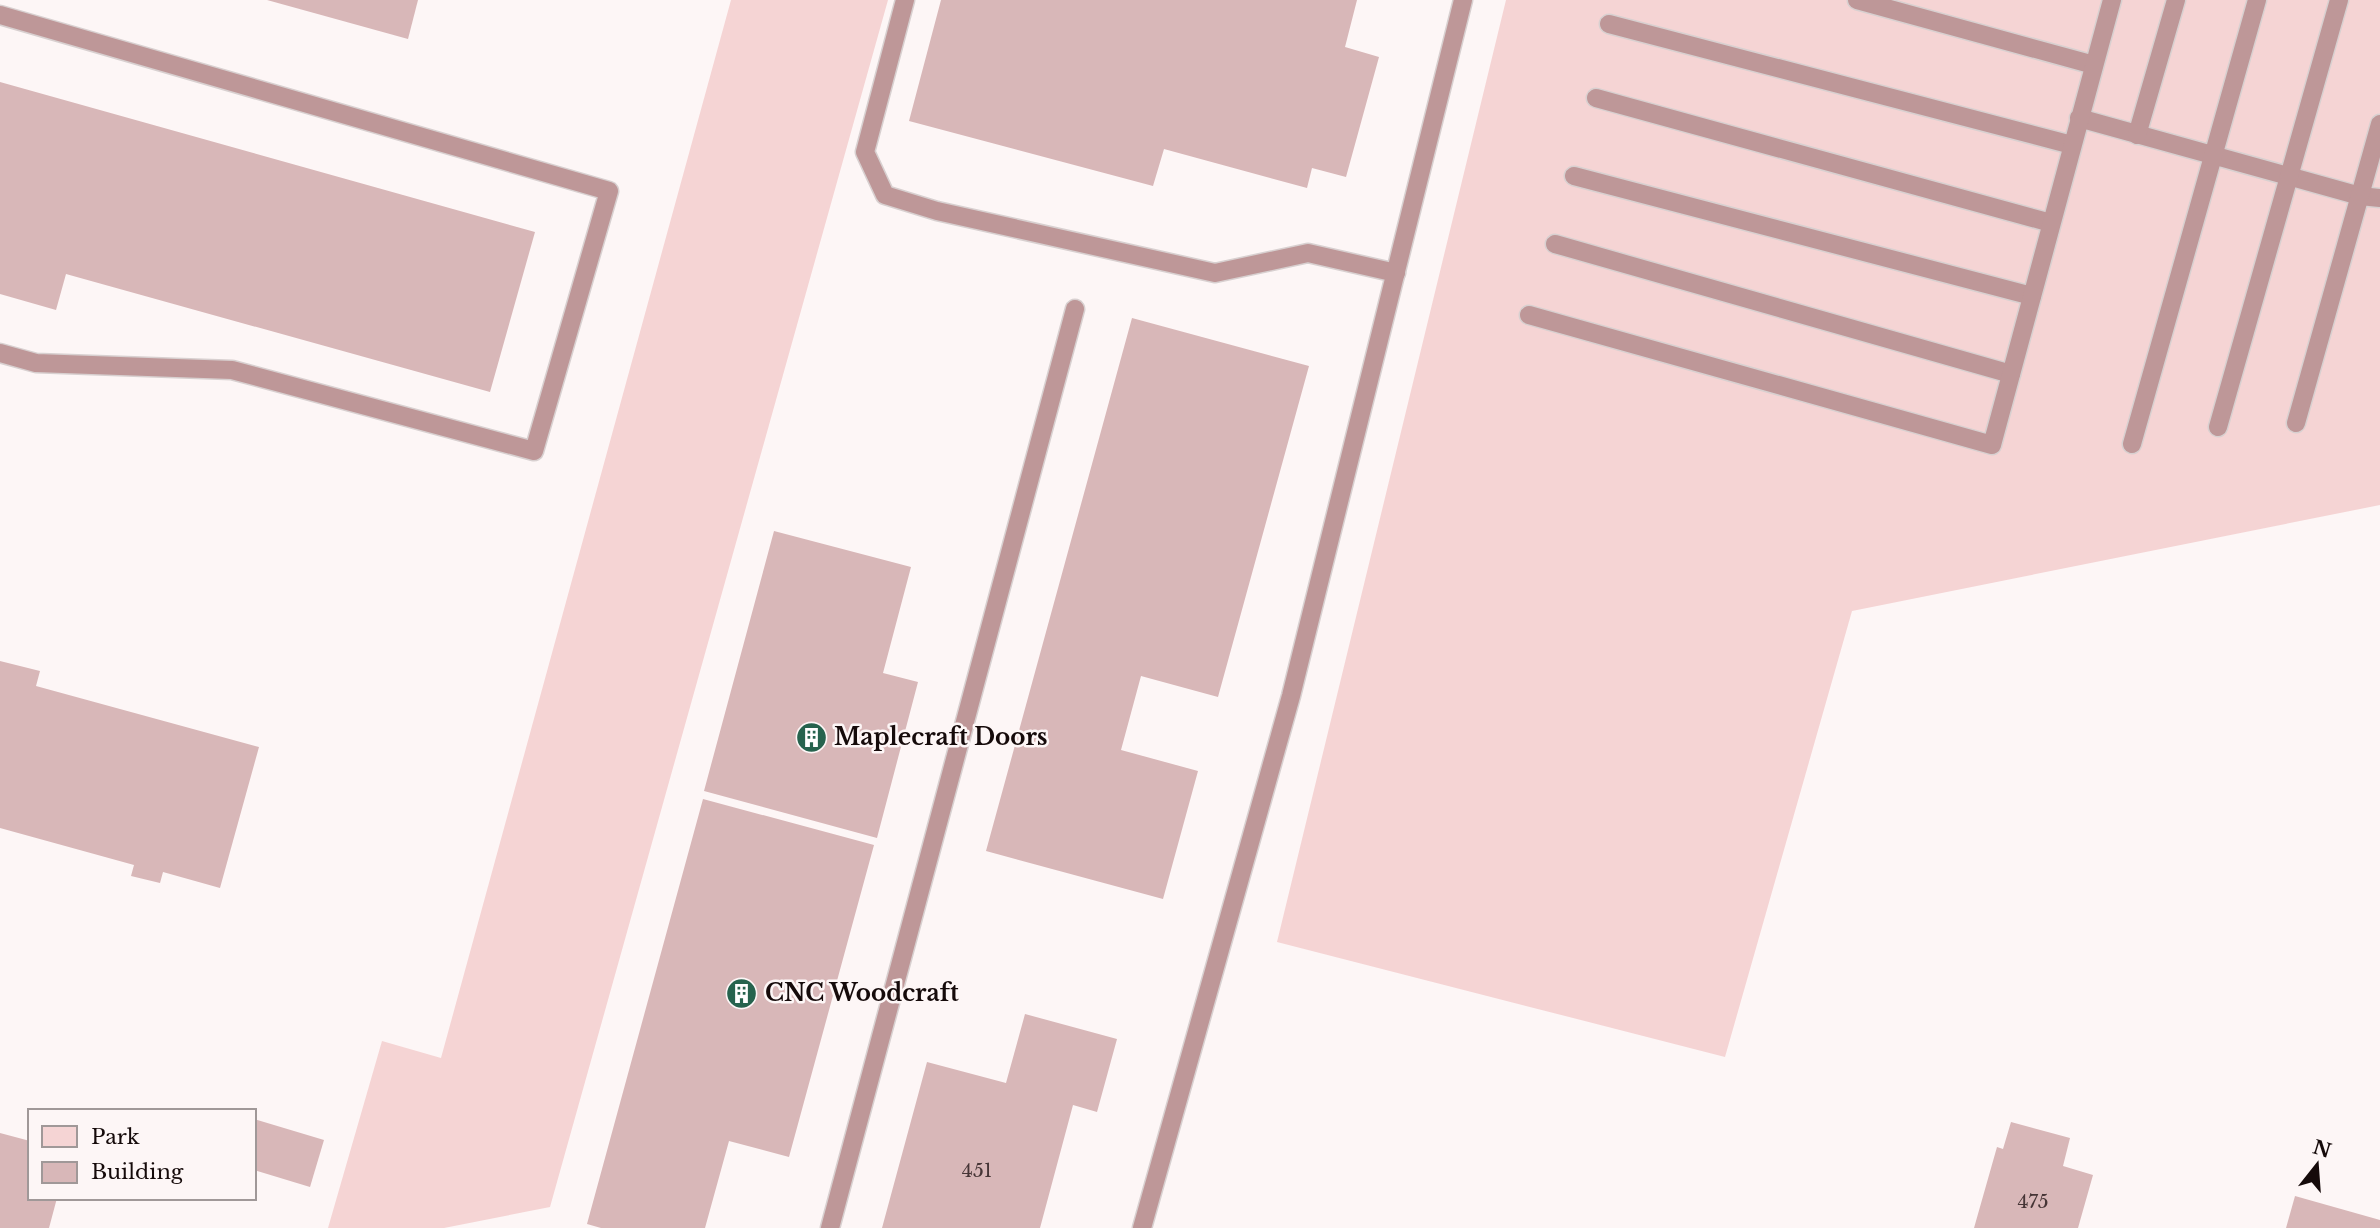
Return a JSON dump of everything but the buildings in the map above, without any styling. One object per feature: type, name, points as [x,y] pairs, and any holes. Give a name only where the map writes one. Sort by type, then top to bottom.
[{"type":"lane","points":[[905,0],[865,152],[884,195],[937,211],[1215,273],[1308,253],[1395,273]]},
{"type":"lane","points":[[1142,1228],[1291,696],[1463,0]]},
{"type":"lane","points":[[1857,0],[2094,65]]},
{"type":"lane","points":[[1530,315],[1992,445],[2112,0]]},
{"type":"lane","points":[[2137,135],[2176,0]]},
{"type":"lane","points":[[2132,444],[2257,0]]},
{"type":"lane","points":[[2218,428],[2339,0]]},
{"type":"lane","points":[[0,15],[609,191],[534,451],[232,370],[36,363],[0,353]]},
{"type":"lane","points":[[1609,24],[2072,145]]},
{"type":"lane","points":[[1596,97],[2051,223]]},
{"type":"lane","points":[[2079,118],[2213,157],[2360,196],[2380,198]]},
{"type":"lane","points":[[2296,424],[2380,124]]},
{"type":"lane","points":[[1574,176],[2032,296]]},
{"type":"lane","points":[[1555,244],[2011,374]]},
{"type":"lane","points":[[830,1228],[1075,309]]},
{"type":"green space","points":[[731,0],[888,0],[550,1207],[444,1228],[328,1228],[382,1041],[441,1058]]},
{"type":"green space","points":[[1506,0],[2380,0],[2380,505],[1852,611],[1725,1057],[1277,942]]},
{"type":"place","name":"Maplecraft Doors","points":[[811,737]]},
{"type":"place","name":"CNC Woodcraft","points":[[742,993]]}]
